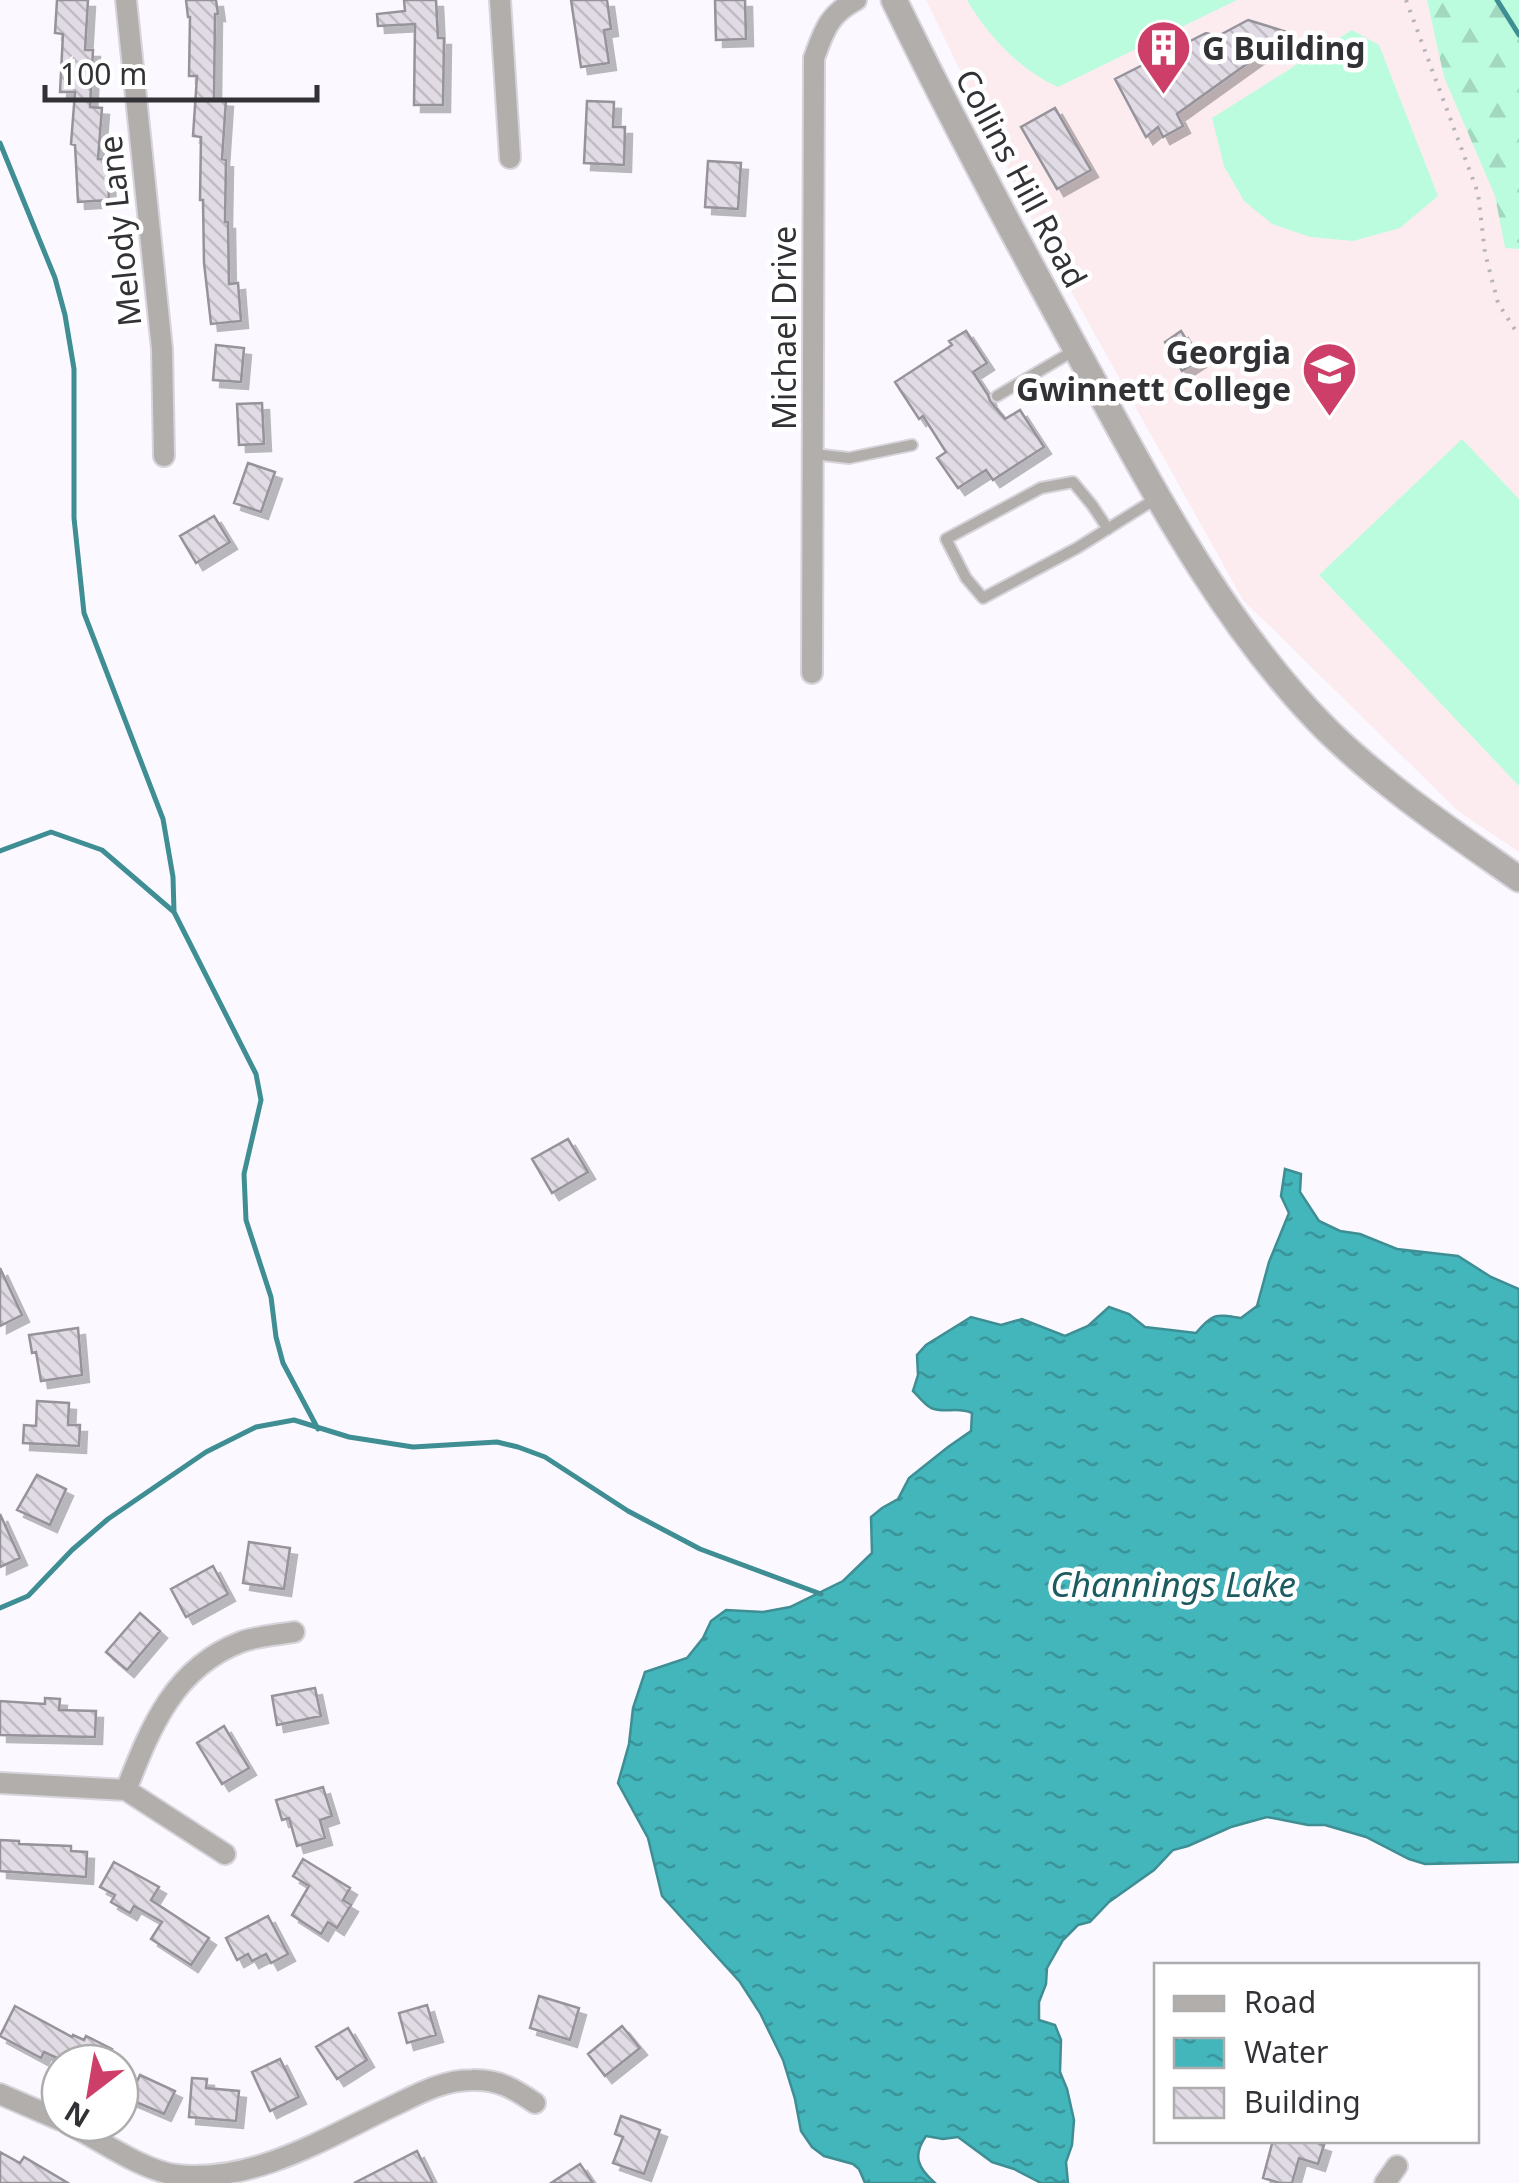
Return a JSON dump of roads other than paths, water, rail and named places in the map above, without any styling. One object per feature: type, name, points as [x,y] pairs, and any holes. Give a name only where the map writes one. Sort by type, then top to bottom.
[{"type":"street","name":"Melody Lane","points":[[126,0],[162,349],[164,456]]},
{"type":"street","points":[[500,0],[510,158]]},
{"type":"street","name":"Michael Drive","points":[[812,673],[814,58],[827,24],[856,0]]},
{"type":"street","name":"Collins Hill Road","points":[[894,0],[1076,349],[1158,498],[1228,610],[1327,730],[1416,806],[1519,879]]},
{"type":"street","points":[[126,1790],[150,1730],[171,1695],[199,1665],[242,1641],[294,1632]]},
{"type":"street","points":[[0,1783],[126,1790],[225,1854]]},
{"type":"street","points":[[102,2143],[174,2175],[219,2175],[269,2165],[435,2086],[472,2080],[507,2084],[535,2103]]},
{"type":"street","points":[[0,2094],[40,2112]]},
{"type":"lane","points":[[998,396],[1076,349]]},
{"type":"lane","points":[[813,454],[849,458],[912,445]]},
{"type":"lane","points":[[1108,529],[1072,482],[1042,488],[946,539],[966,578],[984,598],[1108,529],[1158,498]]},
{"type":"water","name":"Channings Lake","points":[[1285,1169],[1301,1174],[1300,1192],[1319,1221],[1397,1249],[1458,1256],[1519,1289],[1519,1862],[1425,1864],[1366,1837],[1325,1825],[1267,1817],[1173,1850],[1090,1922],[1078,1925],[1063,1940],[1047,1968],[1039,2020],[1055,2025],[1061,2040],[1060,2072],[1074,2120],[1066,2162],[1068,2183],[1041,2183],[992,2162],[958,2137],[926,2136],[918,2156],[924,2172],[935,2183],[865,2183],[853,2164],[824,2156],[812,2147],[801,2131],[783,2060],[760,2013],[740,1982],[662,1896],[648,1838],[618,1783],[629,1744],[633,1708],[645,1672],[687,1658],[711,1621],[726,1610],[763,1612],[790,1607],[843,1581],[872,1553],[871,1517],[898,1499],[909,1478],[971,1431],[972,1413],[931,1408],[913,1391],[918,1375],[917,1355],[971,1317],[1001,1325],[1022,1319],[1065,1336],[1088,1326],[1109,1307],[1129,1314],[1145,1327],[1196,1333],[1215,1316],[1241,1318],[1257,1306],[1289,1213],[1281,1196]]},
{"type":"waterway","points":[[1497,0],[1519,35]]},
{"type":"waterway","points":[[0,143],[55,278],[65,315],[74,369],[74,518],[84,613],[163,819],[173,877],[174,912],[256,1074],[261,1100],[244,1174],[246,1220],[271,1297],[283,1363],[318,1429]]},
{"type":"waterway","points":[[0,851],[51,832],[102,850],[174,912]]},
{"type":"waterway","points":[[0,1608],[28,1596],[108,1519],[206,1452],[256,1427],[294,1420],[349,1437],[413,1447],[497,1442],[518,1447],[545,1457],[628,1511],[700,1549],[821,1594]]},
{"type":"place","name":"G Building","points":[[1163,96]]},
{"type":"place","name":"Georgia Gwinnett College","points":[[1330,418]]}]
